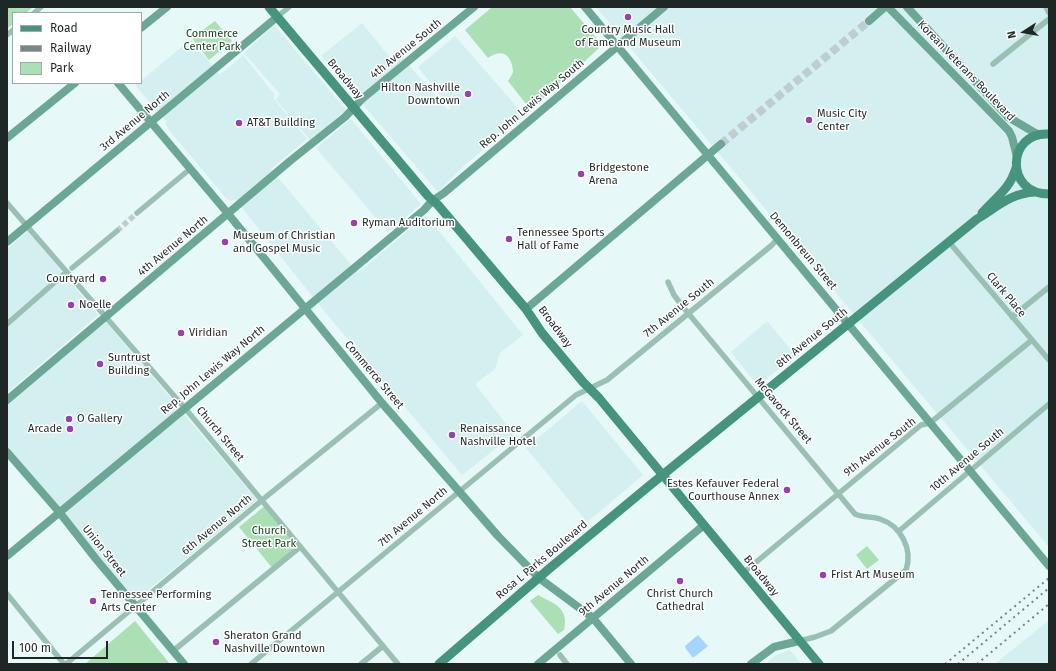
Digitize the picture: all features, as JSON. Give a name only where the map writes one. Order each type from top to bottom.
[{"type":"main road","name":"Broadway","points":[[269,7],[432,201],[438,205],[526,309],[542,333],[599,398],[819,664]]},
{"type":"main road","points":[[1049,124],[1043,134],[1025,142],[1020,148],[1016,168],[1022,183],[1028,188],[1035,192],[1049,194]]},
{"type":"main road","name":"8th Avenue South","points":[[977,219],[993,200],[1008,186],[1016,168]]},
{"type":"main road","name":"8th Avenue South","points":[[662,475],[977,219],[1008,198],[1024,193],[1035,192]]},
{"type":"main road","name":"Rosa L Parks Boulevard","points":[[439,664],[538,578],[662,475]]},
{"type":"street","points":[[142,27],[167,7]]},
{"type":"street","points":[[277,17],[289,7]]},
{"type":"street","name":"4th Avenue South","points":[[354,108],[362,99],[474,7]]},
{"type":"street","name":"Demonbreun Street","points":[[585,7],[849,323],[1049,566]]},
{"type":"street","name":"Rep. John Lewis Way South","points":[[432,201],[444,193],[664,7]]},
{"type":"street","points":[[869,21],[887,7]]},
{"type":"street","name":"Korean Veterans Boulevard","points":[[887,7],[1009,131],[1017,157]]},
{"type":"street","name":"Korean Veterans Boulevard","points":[[907,7],[1008,117],[1043,134]]},
{"type":"street","points":[[1046,7],[1049,13]]},
{"type":"street","name":"3rd Avenue North","points":[[7,242],[277,17]]},
{"type":"street","points":[[993,64],[1049,19]]},
{"type":"street","points":[[7,138],[74,84]]},
{"type":"street","name":"Commerce Street","points":[[119,84],[228,214],[382,403],[498,536],[538,578],[593,618],[631,664]]},
{"type":"street","name":"4th Avenue North","points":[[7,400],[354,108]]},
{"type":"street","points":[[526,309],[721,144]]},
{"type":"street","points":[[137,214],[190,169]]},
{"type":"street","name":"Rep. John Lewis Way North","points":[[7,556],[424,210],[432,201]]},
{"type":"street","name":"Church Street","points":[[7,202],[262,500],[398,664]]},
{"type":"street","points":[[72,268],[116,231]]},
{"type":"street","name":"7th Avenue South","points":[[590,389],[607,380],[772,245],[778,238]]},
{"type":"street","name":"Clark Place","points":[[949,242],[1049,360]]},
{"type":"street","points":[[7,324],[63,276]]},
{"type":"street","name":"McGavock Street","points":[[668,282],[674,295],[688,314],[855,514],[859,516],[881,519],[899,531]]},
{"type":"street","points":[[1012,317],[1049,288]]},
{"type":"street","name":"9th Avenue South","points":[[743,573],[921,425],[930,423],[1032,340]]},
{"type":"street","name":"7th Avenue North","points":[[251,664],[576,395],[590,389]]},
{"type":"street","name":"6th Avenue North","points":[[65,664],[262,500],[382,403]]},
{"type":"street","name":"10th Avenue South","points":[[899,531],[1049,404]]},
{"type":"street","name":"Union Street","points":[[7,452],[60,513],[184,664]]},
{"type":"street","name":"9th Avenue North","points":[[538,664],[704,525]]},
{"type":"street","points":[[751,664],[774,647],[815,637],[831,631],[906,570],[908,563],[908,552],[899,531]]},
{"type":"street","points":[[173,651],[300,547]]},
{"type":"street","points":[[7,594],[65,664]]},
{"type":"street","points":[[360,664],[382,646]]},
{"type":"street","points":[[560,655],[567,664]]},
{"type":"shaded area","points":[[596,7],[1049,7],[1049,547]]},
{"type":"shaded area","points":[[362,23],[393,61],[400,55],[448,110],[451,108],[418,67],[455,36],[524,115],[464,166],[438,192],[321,56]]},
{"type":"shaded area","points":[[274,25],[346,110],[310,140],[276,100],[280,94],[244,53]]},
{"type":"shaded area","points":[[191,39],[220,75],[243,55],[274,94],[274,99],[307,139],[271,169],[358,273],[426,215],[523,335],[500,353],[495,369],[475,384],[514,434],[462,475],[320,306],[235,199],[231,201],[226,198],[169,130],[166,121],[135,85],[142,84],[142,80]]},
{"type":"shaded area","points":[[351,119],[421,204],[388,232],[316,148]]},
{"type":"shaded area","points":[[28,231],[98,315],[7,393],[7,249]]},
{"type":"shaded area","points":[[106,322],[257,500],[136,600],[7,446],[7,404]]},
{"type":"shaded area","points":[[766,322],[768,322],[795,355],[758,386],[731,352]]},
{"type":"shaded area","points":[[582,401],[643,475],[587,522],[526,448]]},
{"type":"shaded area","points":[[1049,620],[1049,664],[995,664]]},
{"type":"shaded area","points":[[790,650],[801,664],[766,664],[776,655]]},
{"type":"green space","points":[[7,7],[33,7],[27,12],[12,12],[12,25],[7,29]]},
{"type":"green space","points":[[492,7],[570,7],[598,40],[600,44],[599,48],[530,109],[508,81],[513,72],[512,64],[509,58],[504,54],[498,53],[488,58],[465,30]]},
{"type":"green space","name":"Commerce Center Park","points":[[215,21],[232,41],[209,60],[192,38]]},
{"type":"green space","name":"Church Street Park","points":[[266,505],[300,547],[273,569],[239,527]]},
{"type":"green space","points":[[867,546],[879,560],[867,569],[856,555]]},
{"type":"green space","points":[[538,595],[555,604],[562,612],[565,623],[564,630],[558,634],[530,601]]},
{"type":"green space","points":[[135,621],[170,664],[85,664]]},
{"type":"water","points":[[698,635],[708,646],[693,658],[685,646]]},
{"type":"tunnel","points":[[721,144],[869,21]]},
{"type":"tunnel","points":[[117,231],[137,213]]},
{"type":"railway","points":[[945,664],[1049,578]]},
{"type":"railway","points":[[958,664],[1049,588]]},
{"type":"railway","points":[[977,664],[1049,604]]},
{"type":"place","name":"Country Music Hall of Fame and Museum","points":[[628,17]]},
{"type":"place","name":"Hilton Nashville Downtown","points":[[468,94]]},
{"type":"place","name":"Music City Center","points":[[809,120]]},
{"type":"place","name":"AT&T Building","points":[[239,123]]},
{"type":"place","name":"Bridgestone Arena","points":[[581,174]]},
{"type":"place","name":"Ryman Auditorium","points":[[354,223]]},
{"type":"place","name":"Tennessee Sports Hall of Fame","points":[[509,239]]},
{"type":"place","name":"Museum of Christian and Gospel Music","points":[[225,242]]},
{"type":"place","name":"Courtyard","points":[[103,279]]},
{"type":"place","name":"Noelle","points":[[71,305]]},
{"type":"place","name":"Viridian","points":[[181,333]]},
{"type":"place","name":"Suntrust Building","points":[[100,364]]},
{"type":"place","name":"O Gallery","points":[[69,419]]},
{"type":"place","name":"Arcade","points":[[70,429]]},
{"type":"place","name":"Renaissance Nashville Hotel","points":[[452,435]]},
{"type":"place","name":"Estes Kefauver Federal Courthouse Annex","points":[[787,490]]},
{"type":"place","name":"Frist Art Museum","points":[[823,575]]},
{"type":"place","name":"Christ Church Cathedral","points":[[680,581]]},
{"type":"place","name":"Tennessee Performing Arts Center","points":[[93,601]]},
{"type":"place","name":"Sheraton Grand Nashville Downtown","points":[[216,642]]}]
